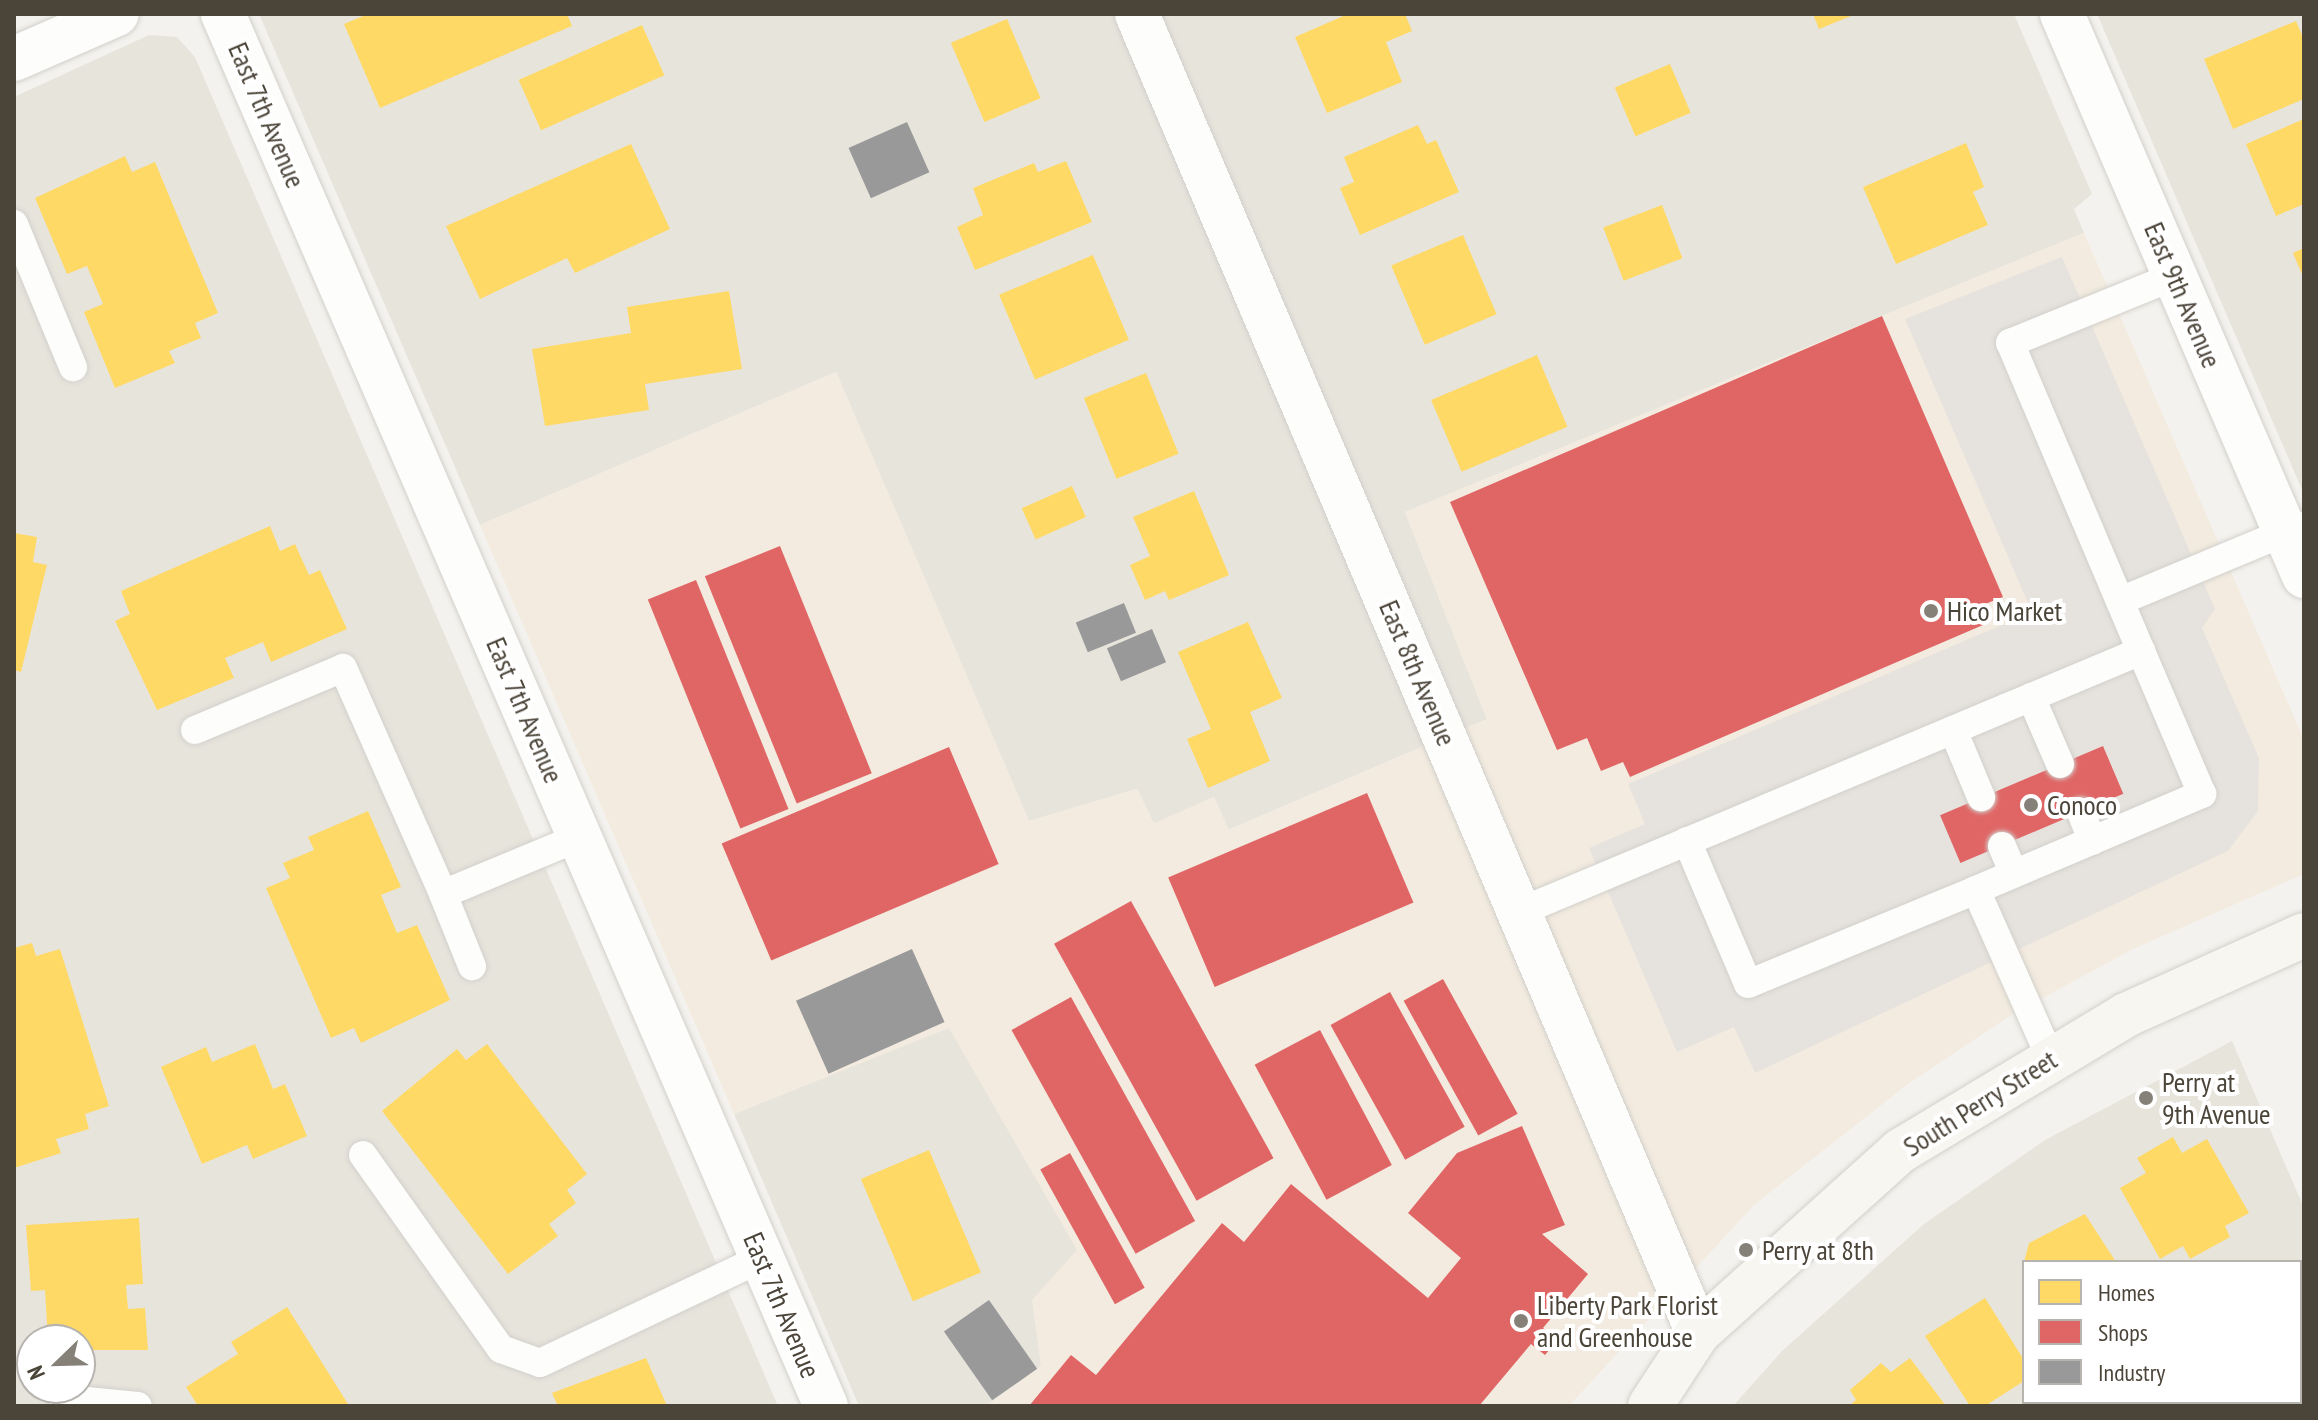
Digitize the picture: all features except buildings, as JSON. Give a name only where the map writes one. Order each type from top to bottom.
[{"type":"main road","name":"South Perry Street","points":[[1650,1406],[1698,1333],[1900,1151],[2126,1015],[2304,935]]},
{"type":"street","points":[[14,59],[117,14]]},
{"type":"street","name":"East 7th Avenue","points":[[223,14],[826,1406]]},
{"type":"street","name":"East 8th Avenue","points":[[1137,14],[1698,1333]]},
{"type":"street","name":"East 9th Avenue","points":[[2062,14],[2175,276],[2295,528],[2304,576]]},
{"type":"lane","points":[[14,224],[73,367]]},
{"type":"lane","points":[[1687,841],[1748,984],[2202,794],[2010,343],[2175,276]]},
{"type":"lane","points":[[2120,601],[2295,528]]},
{"type":"lane","points":[[1519,912],[2141,651]]},
{"type":"lane","points":[[195,730],[343,668],[472,966]]},
{"type":"lane","points":[[2031,697],[2060,764]]},
{"type":"lane","points":[[1953,730],[1981,797]]},
{"type":"lane","points":[[2081,812],[2092,841]]},
{"type":"lane","points":[[443,894],[580,837]]},
{"type":"lane","points":[[2002,846],[2014,874]]},
{"type":"lane","points":[[1976,890],[2051,1059]]},
{"type":"lane","points":[[363,1155],[501,1349],[540,1363],[762,1258]]},
{"type":"lane","points":[[63,1406],[76,1400],[138,1406]]},
{"type":"shaded area","points":[[259,14],[2014,14],[2092,194],[2074,209],[2084,233],[1405,512],[1487,719],[1228,830],[1214,797],[1154,824],[1137,789],[1029,821],[836,372],[480,525]]},
{"type":"shaded area","points":[[2097,14],[2304,14],[2304,492],[2303,492]]},
{"type":"shaded area","points":[[149,35],[177,37],[195,57],[778,1406],[14,1406],[14,97]]},
{"type":"shaded area","points":[[2084,233],[2304,740],[2304,874],[2133,949],[2013,1014],[1908,1084],[1755,1204],[1569,1406],[986,1406],[1041,1366],[1032,1300],[1077,1250],[949,1028],[734,1114],[480,525],[836,372],[1029,821],[1137,789],[1154,823],[1214,797],[1229,830],[1487,719],[1405,512]]},
{"type":"shaded area","points":[[2062,257],[2215,609],[2202,628],[2259,758],[2258,811],[2228,851],[1755,1073],[1734,1027],[1677,1052],[1589,848],[1645,824],[1628,784],[2032,612],[1905,319]]},
{"type":"shaded area","points":[[949,1027],[1078,1250],[1033,1300],[1041,1366],[986,1406],[859,1406],[734,1114]]},
{"type":"shaded area","points":[[2232,1041],[2304,1208],[2304,1284],[2302,1260],[2022,1260],[2022,1404],[2208,1406],[1733,1406],[1782,1351],[1924,1224],[2045,1140]]},
{"type":"place","name":"Hico Market","points":[[1931,611]]},
{"type":"place","name":"Conoco","points":[[2031,805]]},
{"type":"place","name":"Perry at 9th Avenue","points":[[2146,1098]]},
{"type":"place","name":"Perry at 8th","points":[[1746,1250]]},
{"type":"place","name":"Liberty Park Florist and Greenhouse","points":[[1521,1321]]}]
